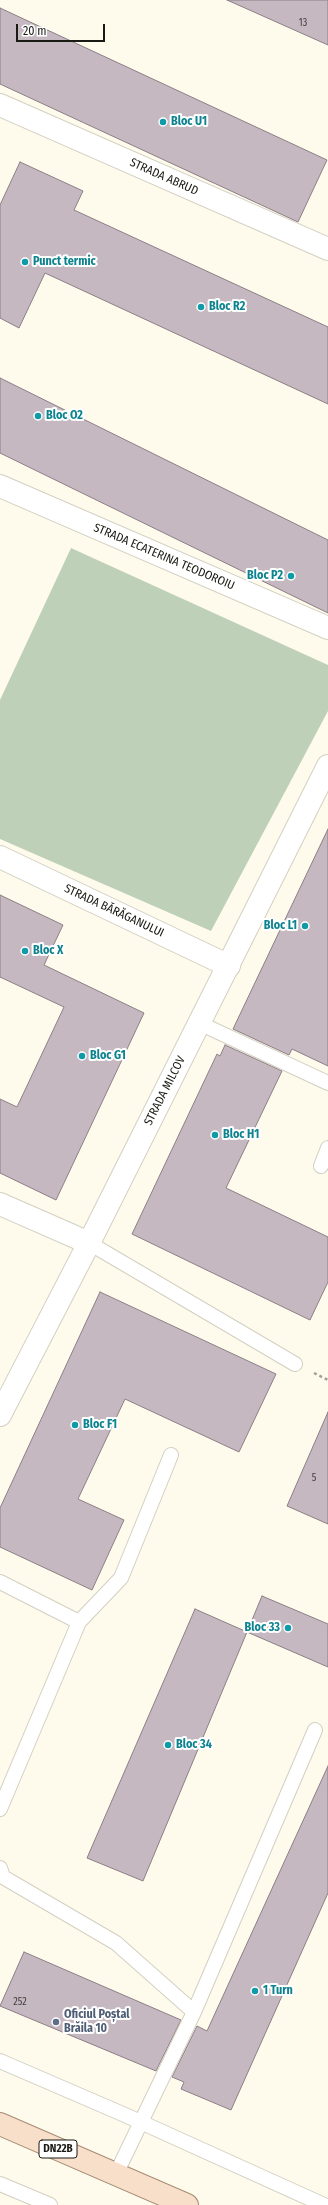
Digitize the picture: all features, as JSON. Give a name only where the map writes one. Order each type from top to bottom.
[{"type":"main road","name":"DN22B","points":[[0,2124],[187,2205]]},
{"type":"street","name":"STRADA ABRUD","points":[[0,105],[328,249]]},
{"type":"street","name":"STRADA ECATERINA TEODOROIU","points":[[0,486],[328,628]]},
{"type":"street","name":"STRADA MILCOV","points":[[0,1415],[229,966],[328,766]]},
{"type":"street","name":"STRADA BĂRĂGANULUI","points":[[0,857],[229,966]]},
{"type":"street","points":[[0,1204],[89,1243]]},
{"type":"lane","points":[[200,1023],[328,1083]]},
{"type":"lane","points":[[321,1166],[328,1148]]},
{"type":"lane","points":[[89,1243],[295,1364]]},
{"type":"lane","points":[[0,1809],[79,1622],[121,1578],[171,1455]]},
{"type":"lane","points":[[0,1582],[79,1622]]},
{"type":"lane","points":[[116,2174],[194,2012],[315,1730]]},
{"type":"lane","points":[[0,1868],[3,1877],[116,1942],[194,2012]]},
{"type":"lane","points":[[0,2061],[142,2122],[324,2205]]},
{"type":"lane","points":[[0,2184],[50,2205]]},
{"type":"green space","points":[[71,548],[328,665],[328,711],[211,931],[0,839],[0,700]]},
{"type":"building","points":[[227,0],[328,0],[328,45]]},
{"type":"building","name":"Bloc U1","points":[[0,8],[327,160],[298,222],[0,84]]},
{"type":"building","name":"Bloc R2","points":[[20,162],[83,191],[74,210],[328,327],[328,404],[45,273],[19,328],[0,318],[0,205]]},
{"type":"building","points":[[0,378],[328,540],[328,613],[0,453]]},
{"type":"building","name":"Bloc L1","points":[[328,829],[328,1066],[292,1049],[289,1055],[233,1029]]},
{"type":"building","name":"Bloc G1","points":[[0,895],[63,925],[44,965],[144,1013],[56,1200],[0,1173],[0,1099],[17,1107],[64,1007],[0,977]]},
{"type":"building","name":"Bloc H1","points":[[225,1045],[282,1071],[226,1188],[328,1237],[328,1282],[310,1320],[132,1234],[217,1054],[220,1056]]},
{"type":"building","name":"Bloc F1","points":[[100,1292],[276,1374],[239,1452],[125,1399],[78,1499],[124,1520],[92,1590],[0,1547],[0,1508]]},
{"type":"building","points":[[328,1412],[328,1524],[287,1506]]},
{"type":"building","name":"Bloc 33","points":[[262,1596],[328,1624],[328,1667],[247,1632]]},
{"type":"building","name":"Bloc 34","points":[[195,1609],[247,1632],[143,1881],[87,1858]]},
{"type":"building","name":"1 Turn","points":[[328,1766],[328,1893],[231,2110],[181,2089],[184,2082],[172,2077],[197,2026],[207,2031]]},
{"type":"building","points":[[24,1952],[181,2020],[156,2071],[0,2006]]},
{"type":"place","name":"Bloc U1","points":[[163,122]]},
{"type":"place","name":"Punct termic","points":[[25,262]]},
{"type":"place","name":"Bloc R2","points":[[201,307]]},
{"type":"place","name":"Bloc O2","points":[[38,416]]},
{"type":"place","name":"Bloc P2","points":[[291,576]]},
{"type":"place","name":"Bloc L1","points":[[305,926]]},
{"type":"place","name":"Bloc X","points":[[25,951]]},
{"type":"place","name":"Bloc G1","points":[[82,1056]]},
{"type":"place","name":"Bloc H1","points":[[215,1135]]},
{"type":"place","name":"Bloc F1","points":[[75,1425]]},
{"type":"place","name":"Bloc 33","points":[[288,1628]]},
{"type":"place","name":"Bloc 34","points":[[168,1745]]},
{"type":"place","name":"1 Turn","points":[[255,1991]]},
{"type":"place","name":"Oficiul Poștal Brăila 10","points":[[56,2022]]}]
